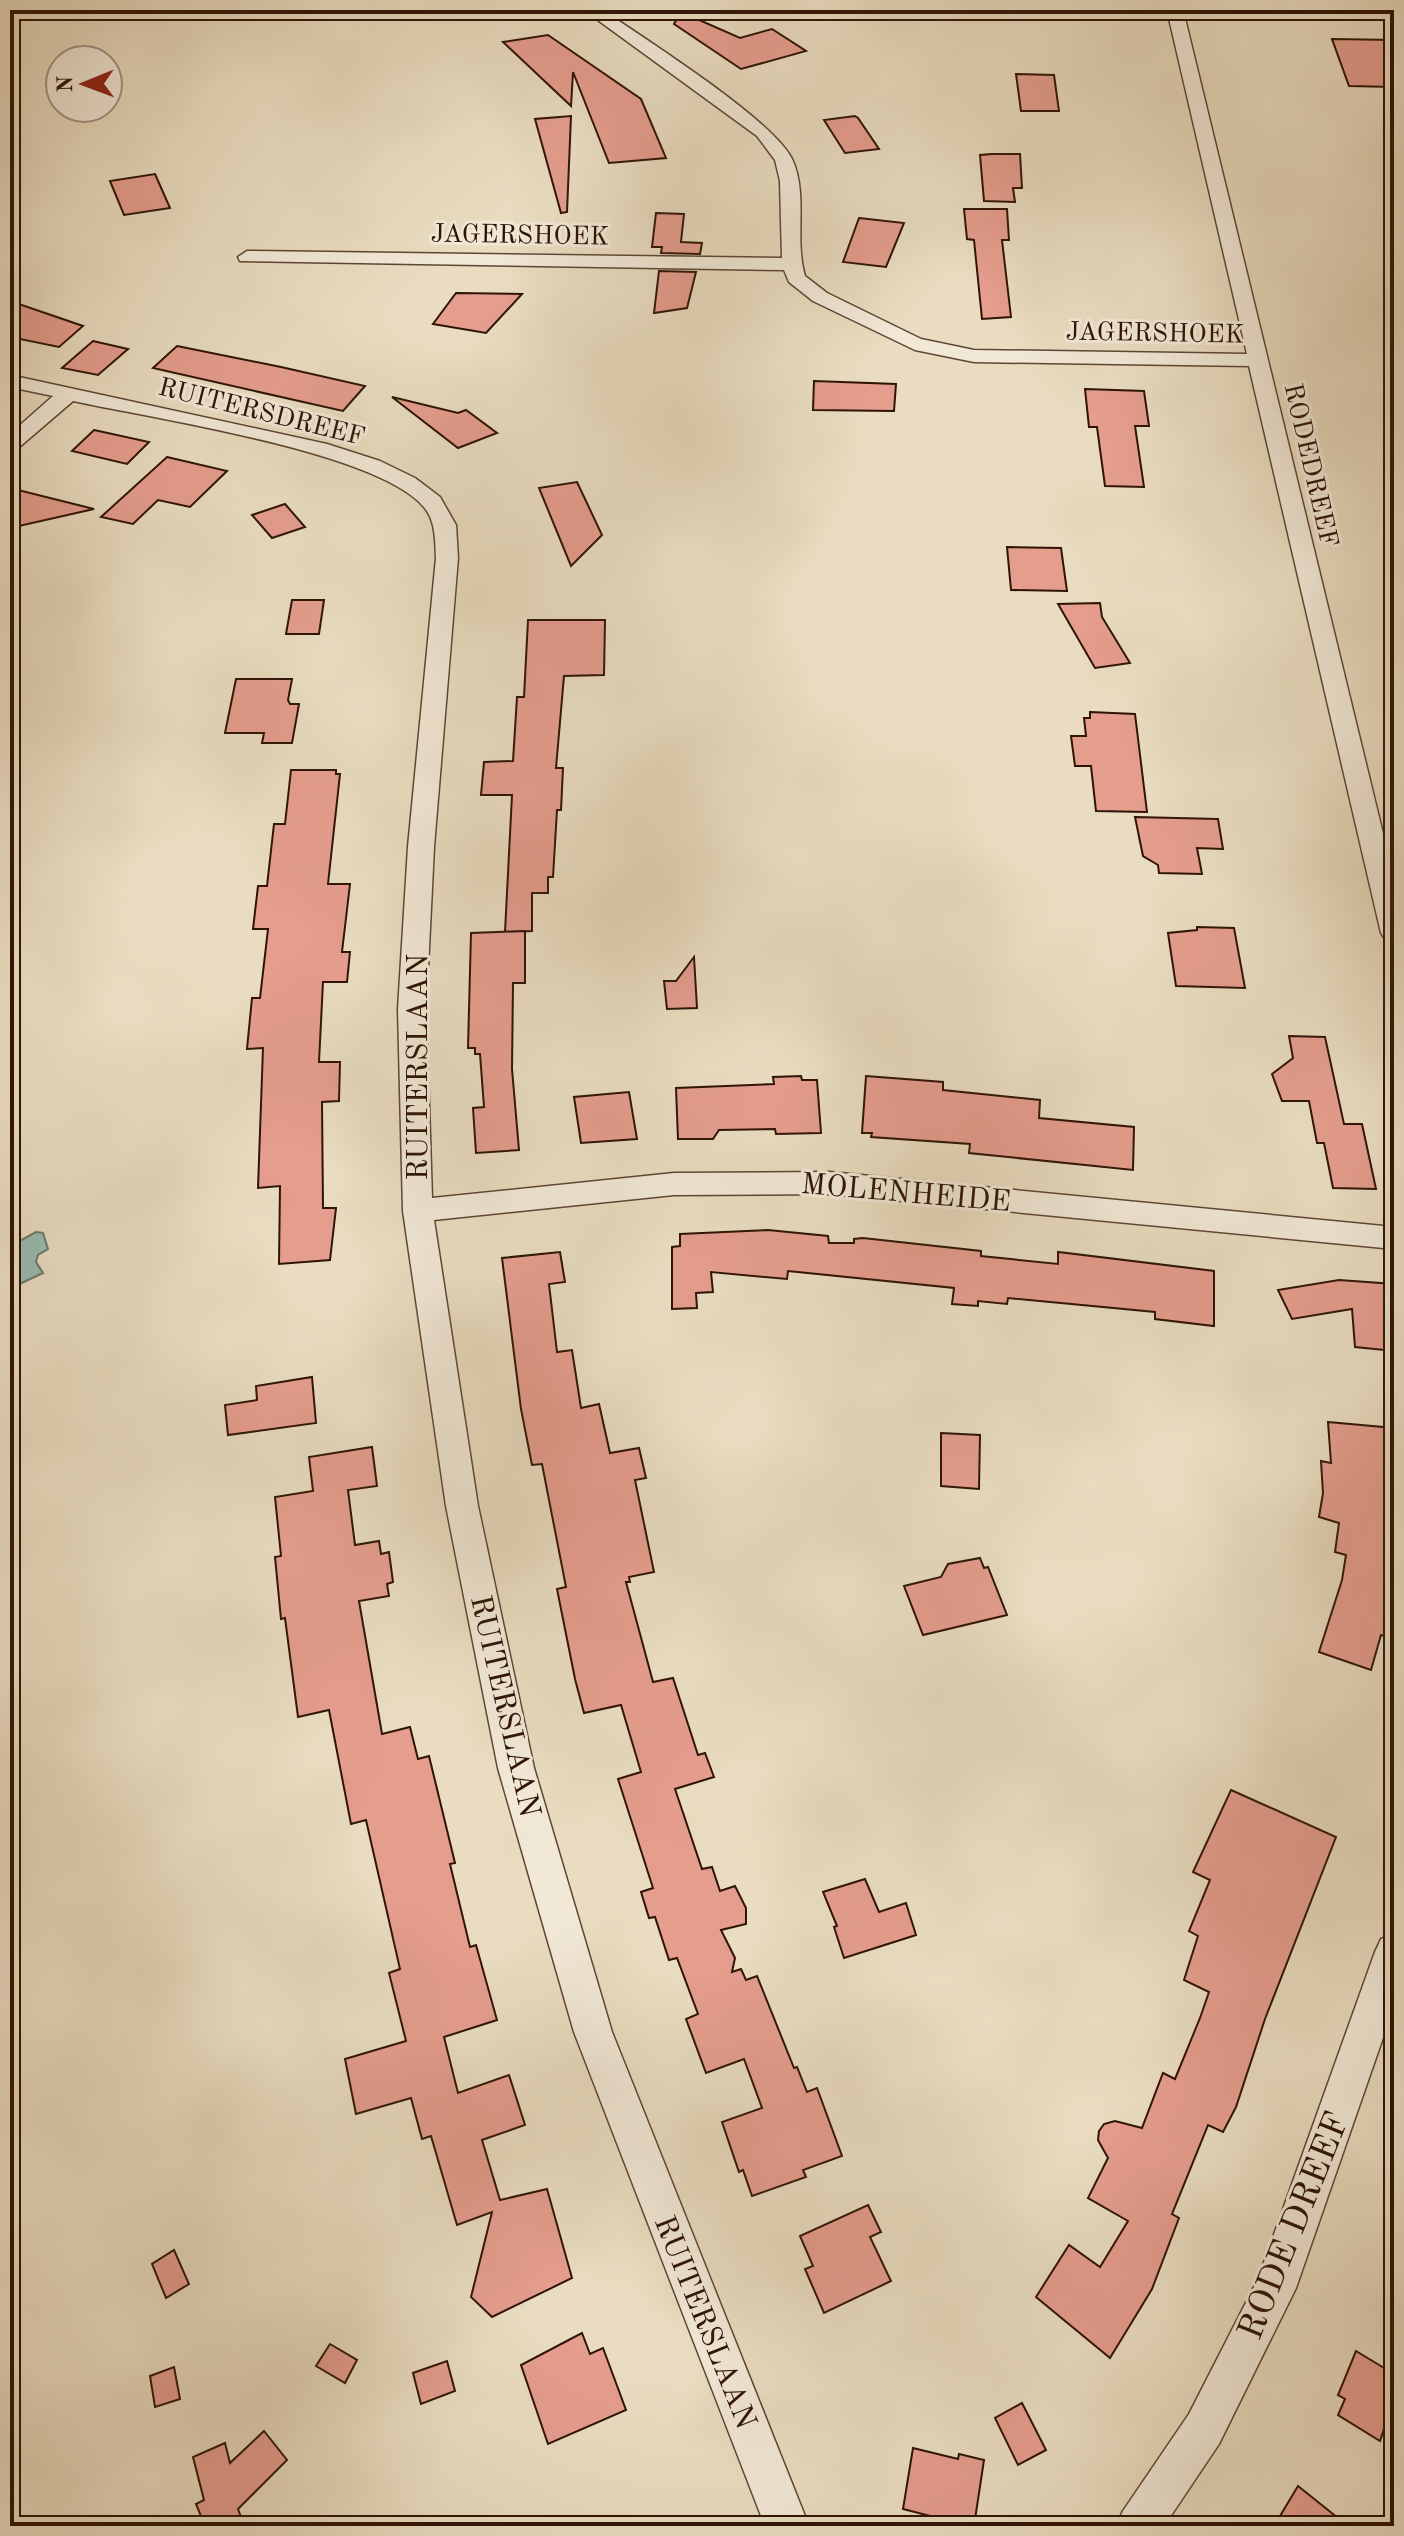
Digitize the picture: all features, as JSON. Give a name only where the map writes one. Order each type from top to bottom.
[{"type":"street","points":[[10,20],[24,10]]},
{"type":"street","points":[[592,10],[763,132],[784,160],[789,181],[792,264]]},
{"type":"street","name":"RODEDREEF","points":[[1175,10],[1394,933]]},
{"type":"street","name":"JAGERSHOEK","points":[[247,257],[792,264],[796,278],[820,297],[915,344],[948,352],[974,356],[1258,360]]},
{"type":"street","name":"RUITERSDREEF","points":[[10,381],[327,450],[407,483],[432,502],[445,525],[447,558],[421,847]]},
{"type":"street","points":[[10,445],[67,395]]},
{"type":"street","name":"RUITERSLAAN","points":[[421,847],[412,1009],[418,1211],[462,1506],[516,1768],[593,2032],[787,2526]]},
{"type":"street","name":"MOLENHEIDE","points":[[418,1211],[674,1184],[830,1183],[1394,1238]]},
{"type":"street","name":"RODE DREEF","points":[[1138,2526],[1204,2429],[1275,2288],[1394,1952]]},
{"type":"water","points":[[36,1232],[43,1233],[48,1249],[38,1255],[36,1262],[43,1273],[11,1288],[14,1267],[10,1246]]},
{"type":"building","points":[[681,12],[740,38],[772,29],[806,51],[741,69],[674,24]]},
{"type":"building","points":[[548,35],[641,99],[666,158],[609,163],[573,72],[571,106],[503,42]]},
{"type":"building","points":[[1332,39],[1394,40],[1394,87],[1349,86]]},
{"type":"building","points":[[1016,74],[1054,75],[1059,111],[1021,111]]},
{"type":"building","points":[[571,116],[567,212],[561,213],[535,119]]},
{"type":"building","points":[[855,116],[879,149],[845,153],[824,120]]},
{"type":"building","points":[[1020,154],[1022,188],[1013,188],[1015,202],[984,201],[980,155]]},
{"type":"building","points":[[155,174],[170,208],[124,215],[110,181]]},
{"type":"building","points":[[964,209],[1007,209],[1009,240],[1002,240],[1011,317],[982,319],[974,240],[967,239]]},
{"type":"building","points":[[656,213],[684,214],[681,242],[702,243],[700,254],[661,253],[662,247],[652,247]]},
{"type":"building","points":[[859,218],[904,223],[886,267],[843,262]]},
{"type":"building","points":[[659,271],[696,272],[687,308],[654,313]]},
{"type":"building","points":[[456,293],[522,294],[486,333],[433,324]]},
{"type":"building","points":[[10,301],[83,326],[59,347],[10,337]]},
{"type":"building","points":[[93,341],[128,349],[98,375],[62,368]]},
{"type":"building","points":[[177,346],[365,386],[343,411],[153,368]]},
{"type":"building","points":[[814,381],[896,384],[894,411],[813,410]]},
{"type":"building","points":[[1085,389],[1144,391],[1149,426],[1135,426],[1144,487],[1105,486],[1097,427],[1089,427]]},
{"type":"building","points":[[392,397],[458,413],[466,410],[497,433],[458,448]]},
{"type":"building","points":[[94,430],[149,442],[127,464],[72,451]]},
{"type":"building","points":[[167,457],[227,471],[190,507],[158,500],[133,524],[101,517]]},
{"type":"building","points":[[577,482],[602,535],[571,566],[539,488]]},
{"type":"building","points":[[10,488],[94,509],[10,528]]},
{"type":"building","points":[[285,504],[305,527],[272,538],[252,515]]},
{"type":"building","points":[[1007,547],[1061,548],[1067,591],[1011,590]]},
{"type":"building","points":[[292,600],[324,600],[319,634],[286,634]]},
{"type":"building","points":[[1100,603],[1102,617],[1130,663],[1095,668],[1058,604]]},
{"type":"building","points":[[528,620],[605,620],[604,675],[564,676],[556,768],[563,768],[561,810],[557,810],[553,877],[548,877],[548,893],[532,893],[532,931],[505,932],[512,795],[481,795],[484,762],[513,761],[517,697],[524,697]]},
{"type":"building","points":[[236,679],[292,679],[288,700],[290,704],[299,704],[292,743],[262,743],[264,733],[225,733]]},
{"type":"building","points":[[1090,712],[1135,714],[1147,812],[1096,811],[1091,766],[1075,766],[1071,736],[1086,736],[1084,718],[1090,718]]},
{"type":"building","points":[[291,770],[336,770],[336,774],[340,774],[328,884],[350,884],[342,952],[350,952],[347,982],[323,982],[319,1062],[340,1062],[339,1101],[322,1102],[323,1208],[336,1208],[330,1260],[279,1264],[280,1186],[258,1188],[263,1048],[247,1049],[252,998],[260,998],[268,929],[253,929],[258,886],[267,886],[274,824],[285,824]]},
{"type":"building","points":[[1135,817],[1218,819],[1223,849],[1197,848],[1202,874],[1159,873],[1158,865],[1143,856]]},
{"type":"building","points":[[1197,927],[1234,928],[1245,988],[1176,986],[1168,933],[1197,930]]},
{"type":"building","points":[[525,931],[525,983],[513,983],[512,1069],[519,1150],[476,1153],[473,1108],[484,1107],[480,1054],[475,1054],[475,1048],[468,1048],[471,933]]},
{"type":"building","points":[[694,957],[697,1008],[667,1009],[664,981],[676,981]]},
{"type":"building","points":[[1289,1036],[1325,1037],[1344,1124],[1362,1124],[1376,1189],[1333,1188],[1324,1143],[1317,1143],[1309,1101],[1282,1101],[1272,1074],[1293,1058]]},
{"type":"building","points":[[801,1076],[802,1080],[817,1080],[821,1133],[776,1134],[775,1129],[719,1130],[713,1139],[678,1139],[676,1088],[774,1084],[773,1077]]},
{"type":"building","points":[[866,1076],[943,1082],[943,1090],[1040,1100],[1039,1118],[1134,1127],[1133,1170],[969,1153],[970,1144],[871,1137],[872,1133],[862,1133]]},
{"type":"building","points":[[629,1092],[637,1139],[581,1143],[574,1097]]},
{"type":"building","points":[[768,1230],[828,1236],[829,1243],[854,1243],[854,1239],[863,1238],[981,1251],[981,1256],[1058,1264],[1058,1252],[1214,1271],[1214,1326],[1155,1319],[1155,1312],[1008,1298],[1007,1304],[978,1301],[978,1306],[952,1304],[954,1288],[788,1271],[787,1279],[711,1272],[713,1292],[696,1293],[697,1308],[672,1309],[672,1247],[680,1246],[680,1234]]},
{"type":"building","points":[[560,1252],[565,1282],[549,1284],[557,1352],[572,1350],[581,1408],[599,1404],[610,1453],[639,1448],[646,1478],[635,1480],[654,1572],[629,1577],[630,1582],[626,1582],[653,1682],[673,1678],[698,1755],[705,1753],[714,1777],[675,1789],[702,1869],[712,1867],[720,1891],[735,1886],[746,1908],[746,1924],[721,1930],[735,1958],[732,1972],[741,1969],[746,1980],[757,1976],[794,2068],[797,2067],[807,2092],[817,2088],[842,2156],[803,2170],[806,2177],[752,2196],[743,2170],[739,2172],[722,2122],[762,2108],[744,2059],[706,2073],[686,2019],[698,2014],[677,1958],[669,1960],[655,1917],[649,1918],[641,1892],[653,1888],[618,1779],[641,1772],[621,1705],[584,1713],[575,1679],[557,1589],[566,1587],[542,1464],[532,1465],[521,1409],[502,1258]]},
{"type":"building","points":[[1339,1280],[1394,1284],[1391,1314],[1394,1351],[1355,1347],[1352,1309],[1292,1319],[1278,1290]]},
{"type":"building","points":[[312,1377],[316,1423],[228,1435],[225,1405],[257,1400],[256,1386]]},
{"type":"building","points":[[1328,1422],[1394,1428],[1394,1623],[1390,1638],[1381,1635],[1371,1670],[1319,1652],[1342,1580],[1346,1555],[1335,1552],[1339,1523],[1319,1517],[1323,1493],[1321,1461],[1331,1463]]},
{"type":"building","points":[[941,1433],[980,1435],[979,1489],[941,1486]]},
{"type":"building","points":[[372,1447],[377,1486],[348,1490],[355,1545],[379,1541],[381,1554],[389,1552],[393,1582],[387,1584],[389,1596],[359,1601],[382,1734],[410,1727],[418,1759],[429,1756],[455,1863],[450,1864],[470,1947],[476,1945],[497,2020],[444,2037],[458,2093],[509,2075],[525,2125],[482,2140],[500,2200],[547,2189],[572,2278],[492,2317],[471,2297],[492,2212],[457,2225],[431,2136],[422,2139],[411,2098],[356,2114],[345,2059],[406,2041],[389,1973],[400,1969],[366,1820],[351,1824],[329,1710],[298,1717],[285,1618],[281,1619],[275,1557],[281,1556],[275,1497],[313,1491],[309,1457]]},
{"type":"building","points":[[980,1558],[984,1568],[988,1567],[1007,1615],[923,1635],[904,1586],[941,1577],[948,1564]]},
{"type":"building","points":[[1231,1790],[1336,1837],[1265,2019],[1236,2107],[1223,2132],[1208,2125],[1172,2214],[1179,2218],[1152,2289],[1110,2358],[1036,2297],[1069,2245],[1100,2267],[1128,2221],[1088,2198],[1108,2158],[1098,2140],[1099,2131],[1104,2124],[1115,2121],[1142,2128],[1163,2073],[1175,2079],[1200,2018],[1209,1992],[1184,1980],[1198,1936],[1189,1931],[1210,1880],[1193,1872]]},
{"type":"building","points":[[865,1879],[879,1912],[906,1903],[916,1935],[844,1958],[834,1927],[837,1926],[823,1892]]},
{"type":"building","points":[[868,2205],[881,2232],[870,2237],[891,2281],[824,2313],[805,2269],[813,2266],[800,2236]]},
{"type":"building","points":[[174,2250],[189,2284],[166,2298],[152,2264]]},
{"type":"building","points":[[582,2333],[590,2354],[603,2348],[626,2410],[548,2444],[521,2365]]},
{"type":"building","points":[[330,2344],[357,2360],[345,2383],[316,2366]]},
{"type":"building","points":[[1356,2351],[1394,2374],[1394,2434],[1384,2429],[1380,2441],[1338,2415],[1345,2399],[1338,2395]]},
{"type":"building","points":[[447,2361],[455,2391],[421,2404],[413,2373]]},
{"type":"building","points":[[174,2367],[180,2399],[155,2407],[150,2376]]},
{"type":"building","points":[[1022,2403],[1046,2450],[1018,2465],[995,2418]]},
{"type":"building","points":[[264,2431],[287,2460],[238,2509],[241,2517],[225,2526],[205,2526],[196,2504],[204,2500],[193,2457],[225,2443],[230,2463]]},
{"type":"building","points":[[913,2448],[958,2459],[959,2454],[984,2460],[974,2526],[941,2526],[942,2519],[903,2509]]},
{"type":"building","points":[[1298,2486],[1348,2526],[1274,2526]]}]
